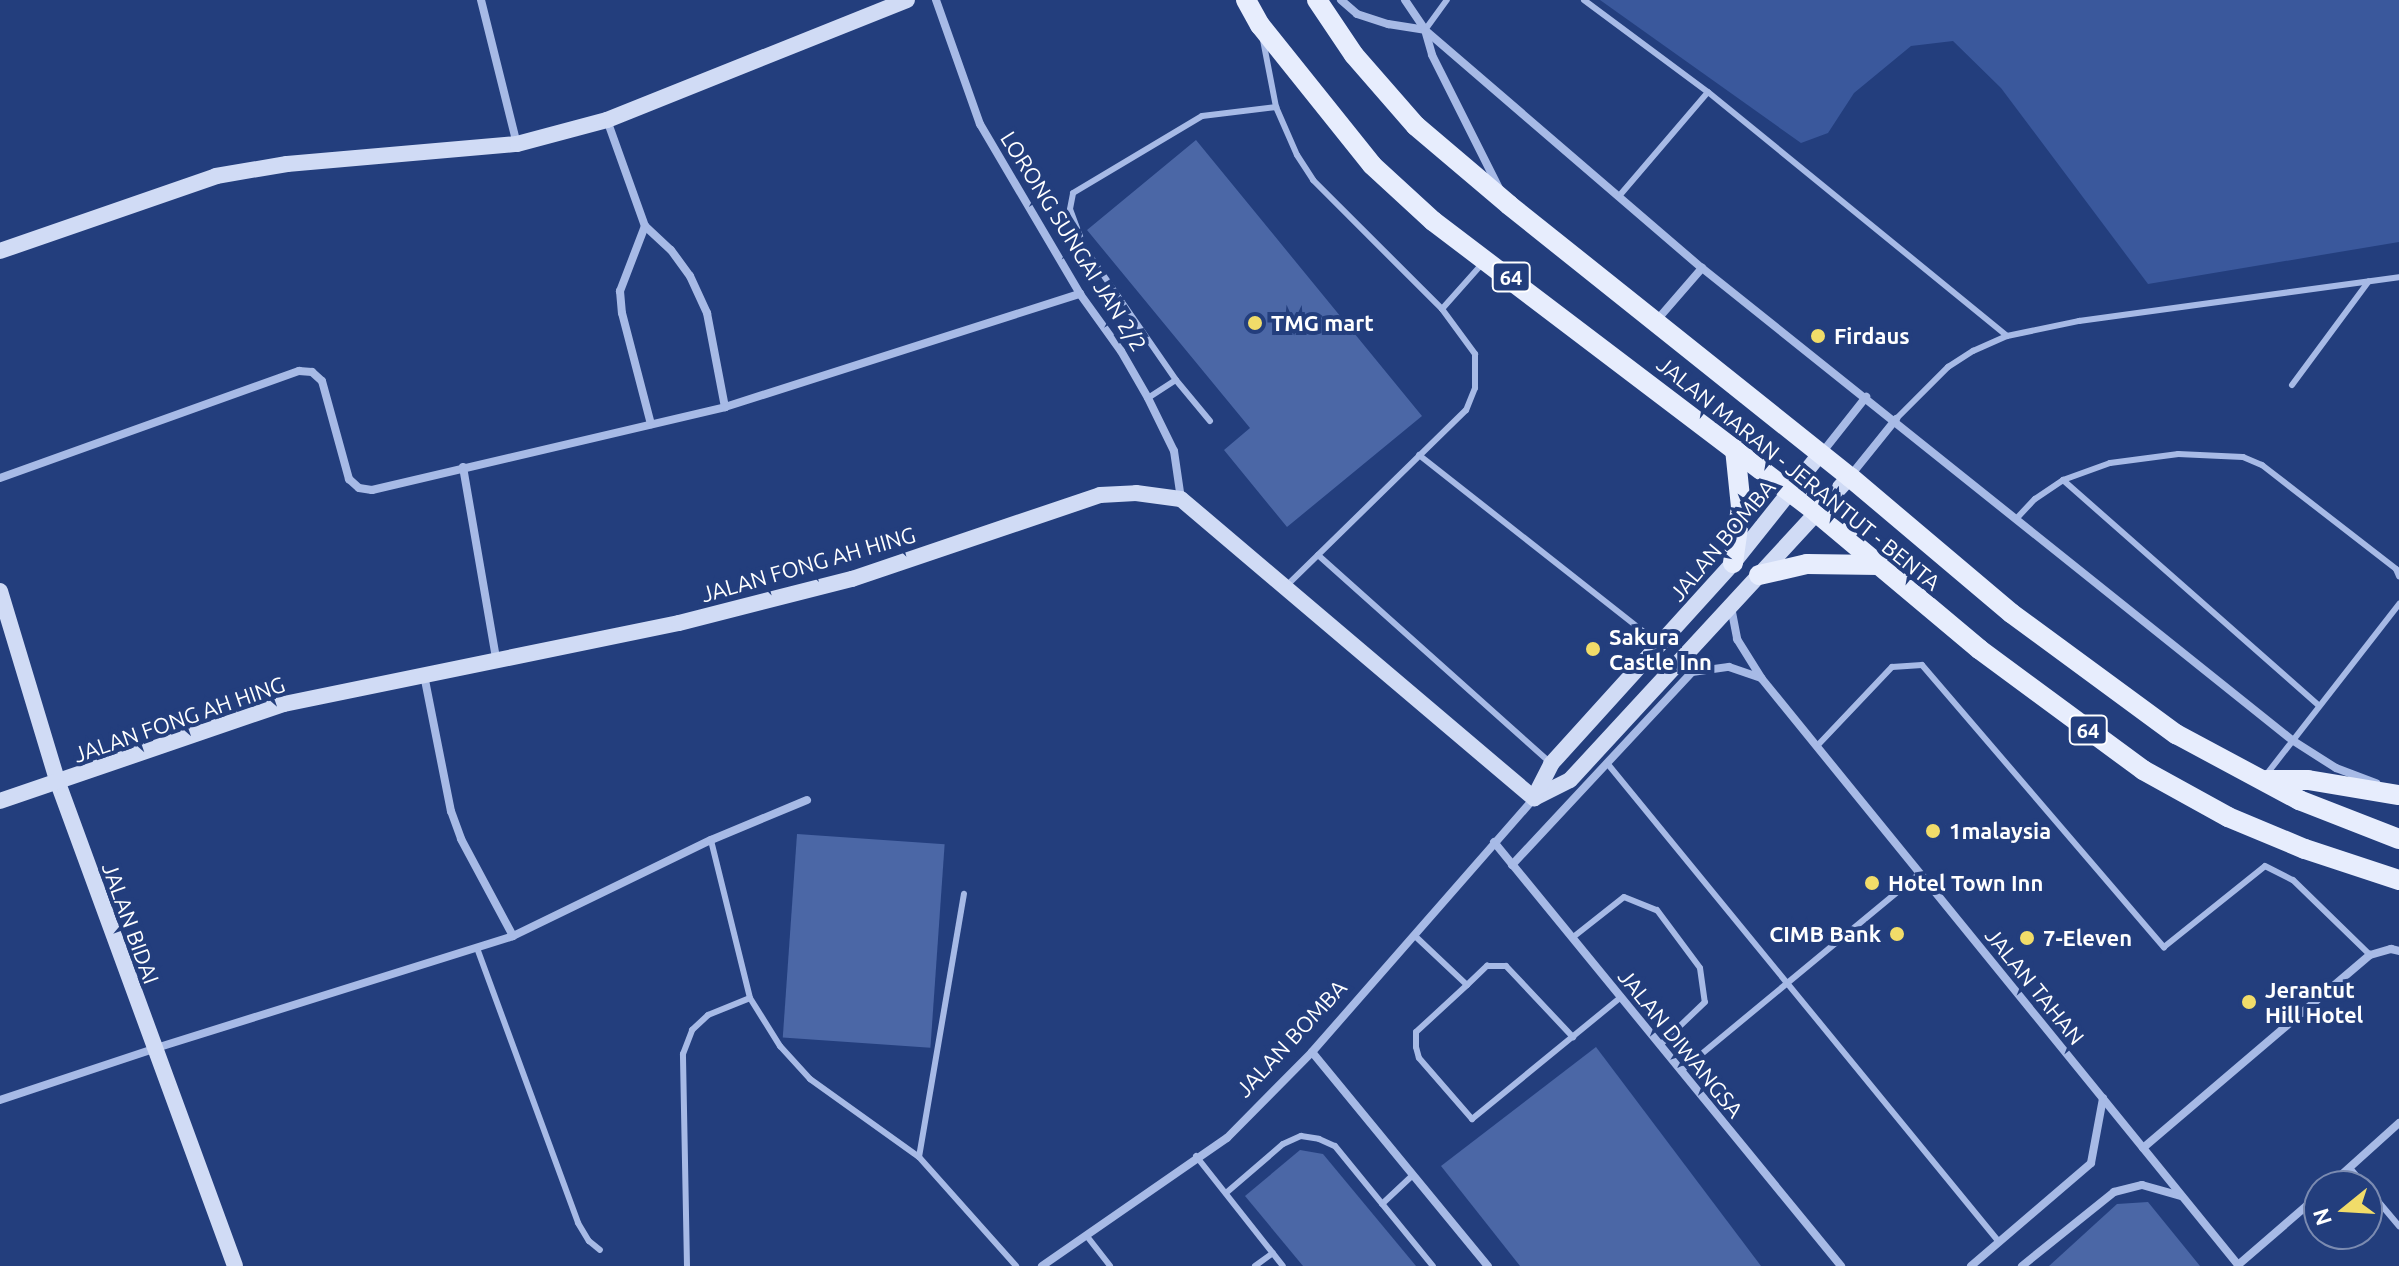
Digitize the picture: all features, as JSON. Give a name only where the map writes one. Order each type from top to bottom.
[{"type":"main road","points":[[0,251],[216,176],[287,164],[517,144],[607,120],[907,0]]},
{"type":"main road","name":"JALAN MARAN - JERANTUT - BENTA","points":[[1246,0],[1260,25],[1372,165],[1433,221],[1487,259],[1817,513],[1979,649],[2143,770],[2228,817],[2305,849],[2399,880]]},
{"type":"main road","name":"JALAN MARAN - JERANTUT - BENTA","points":[[1317,0],[1354,55],[1416,126],[1509,205],[1657,320],[2024,622],[2176,734],[2299,800],[2399,839]]},
{"type":"main road","points":[[1733,563],[1741,507],[1735,449]]},
{"type":"main road","name":"JALAN BOMBA","points":[[1534,798],[1551,764],[1733,563],[1820,454]]},
{"type":"main road","name":"JALAN BOMBA","points":[[1534,798],[1570,780],[1850,477]]},
{"type":"main road","name":"JALAN FONG AH HING","points":[[0,801],[284,704],[496,658],[679,623],[852,579],[1100,495],[1136,493],[1181,499]]},
{"type":"main road","points":[[1181,499],[1534,798]]},
{"type":"main road","points":[[1759,575],[1807,564],[1879,565]]},
{"type":"main road","name":"JALAN BIDAI","points":[[0,591],[58,783],[235,1266]]},
{"type":"main road","points":[[2262,780],[2308,780],[2399,793]]},
{"type":"street","points":[[481,0],[517,144]]},
{"type":"street","name":"LORONG SUNGAI JAN 2/2","points":[[936,0],[980,124],[1080,294],[1121,351],[1148,398],[1174,451],[1181,499]]},
{"type":"street","points":[[1341,0],[1357,14],[1388,24],[1425,30]]},
{"type":"street","points":[[1405,0],[1425,30],[1702,268],[1896,419],[2292,740],[2336,768],[2399,793]]},
{"type":"street","points":[[1425,30],[1432,55],[1509,205]]},
{"type":"street","points":[[607,120],[645,226],[671,250],[690,276],[707,313],[725,407]]},
{"type":"street","points":[[645,226],[620,291],[622,313],[651,424]]},
{"type":"street","points":[[1657,320],[1702,268]]},
{"type":"street","points":[[0,478],[299,371],[312,372],[322,381],[343,466],[349,479],[359,488],[372,490],[725,407],[1080,294]]},
{"type":"street","points":[[1820,454],[1866,397]]},
{"type":"street","points":[[1850,477],[1896,419]]},
{"type":"street","points":[[463,467],[496,658]]},
{"type":"street","name":"JALAN TAHAN","points":[[1731,606],[1737,639],[1762,679],[2238,1266]]},
{"type":"street","points":[[1512,865],[1692,672],[1729,667],[1762,679]]},
{"type":"street","points":[[424,674],[451,811],[461,839],[513,936]]},
{"type":"street","name":"JALAN BOMBA","points":[[1042,1266],[1196,1156],[1227,1138],[1312,1052],[1534,798]]},
{"type":"street","points":[[0,1100],[513,936],[711,840],[807,800]]},
{"type":"street","name":"JALAN DIWANGSA","points":[[1494,842],[1841,1266]]},
{"type":"street","points":[[2143,1148],[2370,955],[2391,949],[2399,951]]},
{"type":"street","points":[[1312,1052],[1488,1266]]},
{"type":"street","points":[[1971,1266],[2091,1163],[2103,1098]]},
{"type":"street","points":[[2348,1170],[2399,1123]]},
{"type":"street","points":[[2022,1266],[2114,1192],[2142,1185],[2183,1196]]},
{"type":"street","points":[[2238,1266],[2303,1209]]},
{"type":"lane","points":[[1425,30],[1447,0]]},
{"type":"lane","points":[[1584,0],[1708,92],[2007,336]]},
{"type":"lane","points":[[1260,25],[1276,107],[1297,155],[1313,180],[1442,309],[1475,354],[1475,388],[1466,410],[1285,587]]},
{"type":"lane","points":[[1620,195],[1708,92]]},
{"type":"lane","points":[[1210,421],[1176,380],[1084,247],[1070,209],[1073,193],[1202,116],[1276,107]]},
{"type":"lane","points":[[1442,309],[1487,259]]},
{"type":"lane","points":[[1896,419],[1948,367],[2007,336],[2079,321],[2399,277]]},
{"type":"lane","points":[[2292,385],[2369,281]]},
{"type":"lane","points":[[1148,398],[1176,380]]},
{"type":"lane","points":[[2017,518],[2035,499],[2063,480],[2110,463],[2178,454],[2243,457],[2262,465],[2396,569],[2399,576]]},
{"type":"lane","points":[[1419,455],[1661,645]]},
{"type":"lane","points":[[2063,480],[2319,706]]},
{"type":"lane","points":[[1318,555],[1551,764]]},
{"type":"lane","points":[[2262,780],[2399,604]]},
{"type":"lane","points":[[1817,746],[1892,667],[1922,665],[2164,947],[2265,866],[2293,880],[2370,955]]},
{"type":"lane","points":[[1607,763],[1999,1242]]},
{"type":"lane","points":[[711,840],[750,998],[780,1046],[810,1079],[919,1157],[1016,1266]]},
{"type":"lane","points":[[1681,1071],[1920,873]]},
{"type":"lane","points":[[919,1157],[964,894]]},
{"type":"lane","points":[[1572,938],[1624,897],[1657,910],[1700,968],[1705,1002],[1660,1045]]},
{"type":"lane","points":[[1414,935],[1467,985]]},
{"type":"lane","points":[[477,948],[578,1223],[589,1241],[600,1250]]},
{"type":"lane","points":[[1573,1037],[1506,966],[1487,966],[1416,1032],[1416,1047],[1419,1058],[1472,1119],[1573,1037],[1621,997]]},
{"type":"lane","points":[[687,1266],[683,1054],[692,1030],[708,1015],[750,998]]},
{"type":"lane","points":[[1226,1193],[1283,1144],[1301,1136],[1335,1146],[1433,1266]]},
{"type":"lane","points":[[1196,1156],[1283,1266]]},
{"type":"lane","points":[[1382,1204],[1413,1175]]},
{"type":"lane","points":[[2383,1207],[2399,1226]]},
{"type":"lane","points":[[1086,1235],[1110,1266]]},
{"type":"lane","points":[[1255,1266],[1273,1253]]},
{"type":"shaded area","points":[[1600,0],[2399,0],[2399,242],[2148,284],[2001,88],[1953,41],[1911,46],[1854,93],[1828,133],[1801,143]]},
{"type":"building","name":"TMG mart","points":[[1196,140],[1422,416],[1287,527],[1224,450],[1250,428],[1087,230]]},
{"type":"building","points":[[797,834],[945,844],[930,1048],[783,1038]]},
{"type":"building","points":[[1596,1047],[1761,1266],[1520,1266],[1441,1166]]},
{"type":"building","points":[[1300,1150],[1323,1154],[1416,1266],[1303,1266],[1245,1196]]},
{"type":"building","points":[[2148,1202],[2200,1266],[2049,1266],[2117,1204]]},
{"type":"place","name":"TMG mart","points":[[1255,323]]},
{"type":"place","name":"Firdaus","points":[[1818,336]]},
{"type":"place","name":"Sakura Castle Inn","points":[[1593,649]]},
{"type":"place","name":"1malaysia","points":[[1933,831]]},
{"type":"place","name":"Hotel Town Inn","points":[[1872,883]]},
{"type":"place","name":"CIMB Bank","points":[[1897,934]]},
{"type":"place","name":"7-Eleven","points":[[2027,938]]},
{"type":"place","name":"Jerantut Hill Hotel","points":[[2249,1002]]}]
